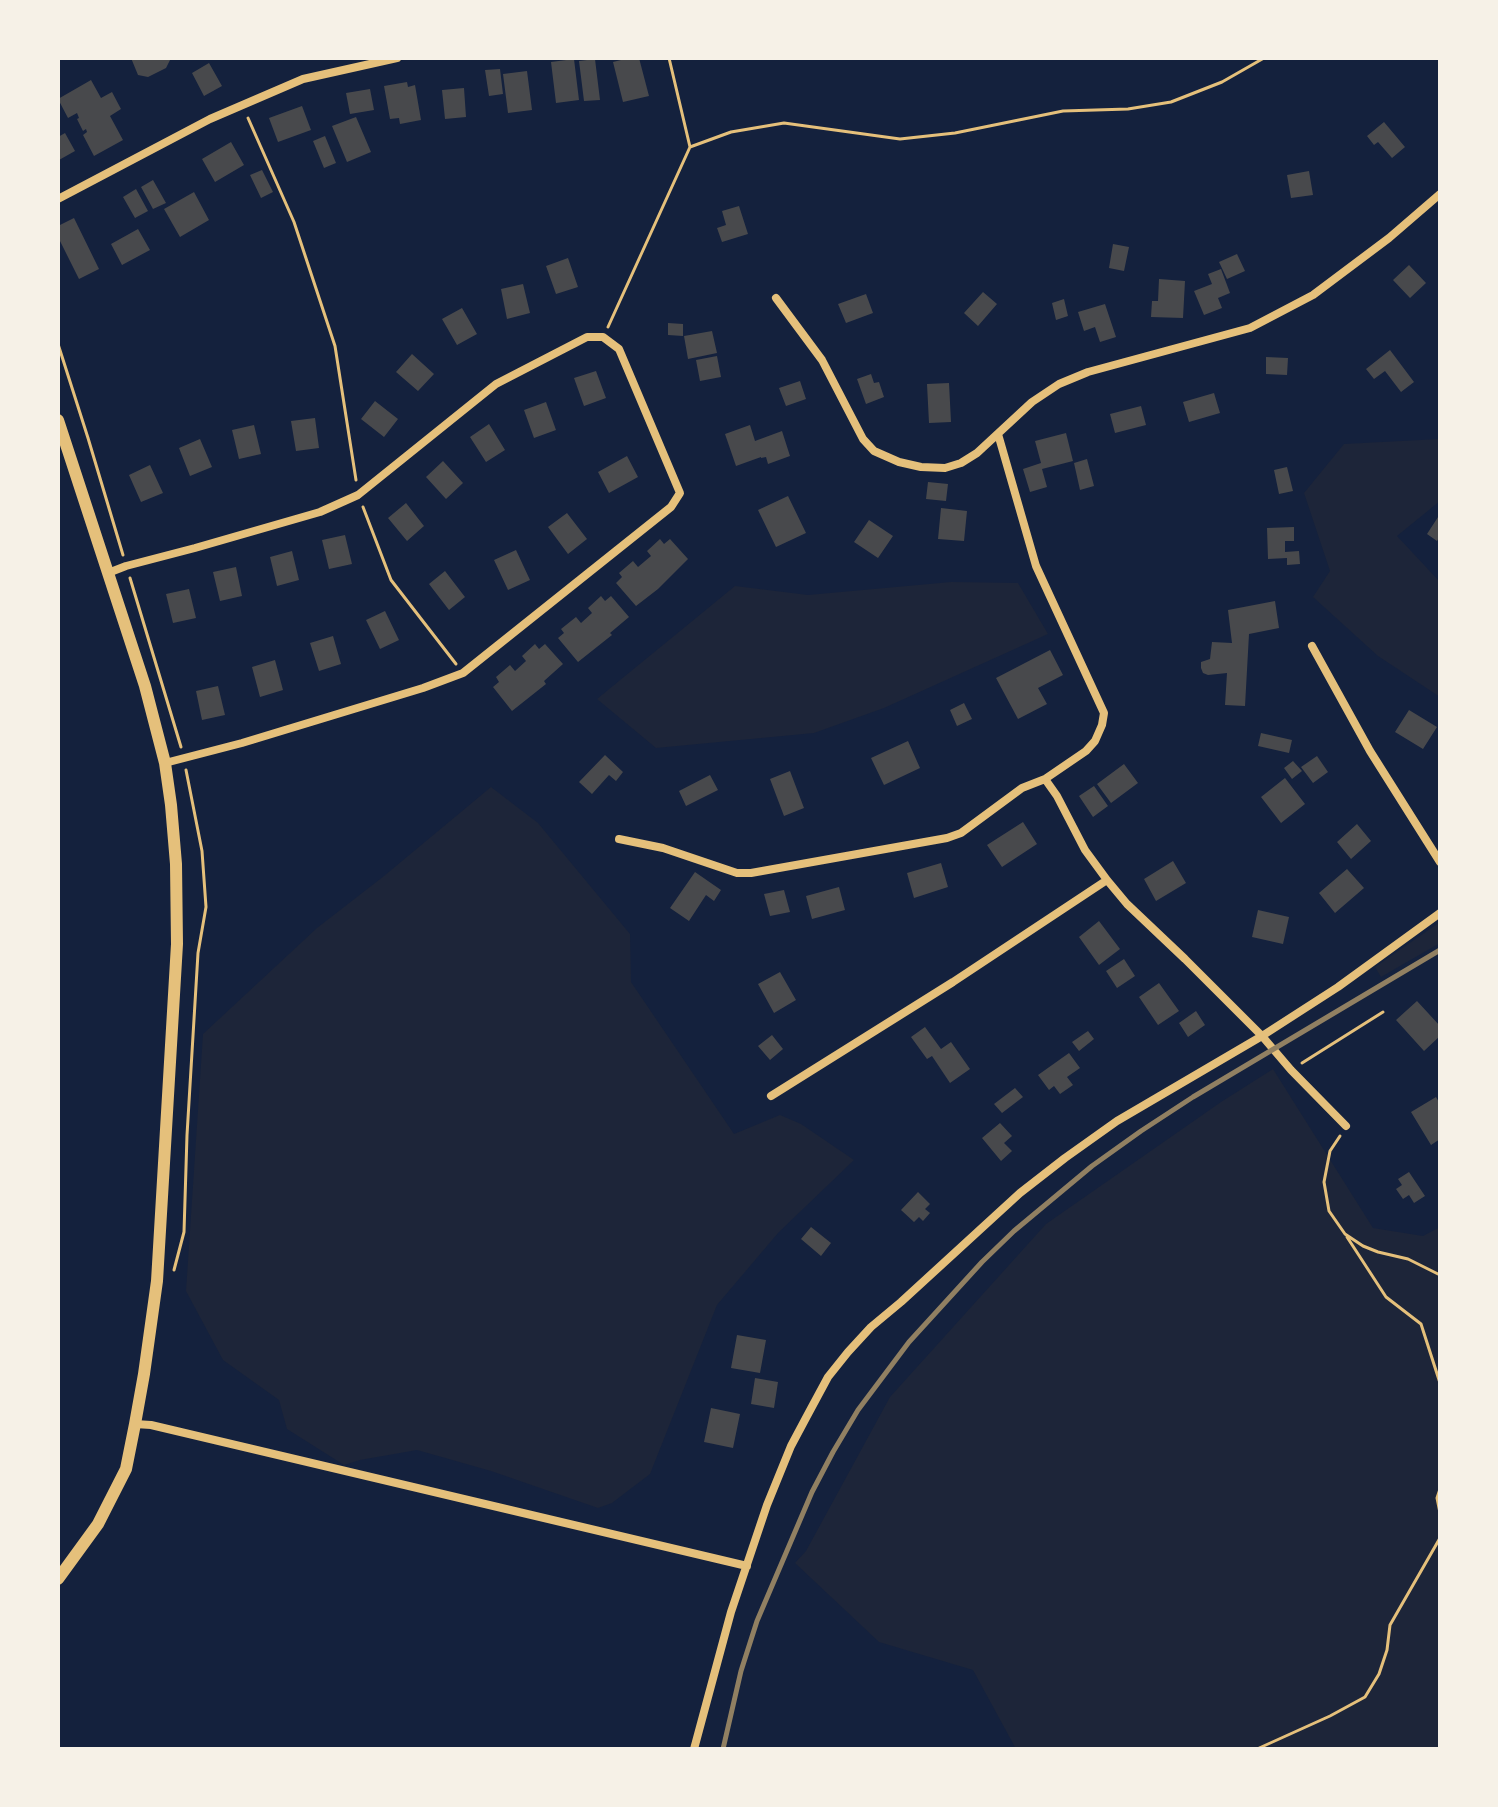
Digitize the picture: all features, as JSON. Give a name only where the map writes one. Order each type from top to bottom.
[{"type":"street","points":[[58,199],[210,119],[303,79],[397,58]]},
{"type":"street","points":[[776,298],[822,360],[863,439],[874,451],[899,462],[945,468],[977,453],[1032,402],[1059,384],[1088,372],[1250,328],[1313,295],[1389,238],[1440,194]]},
{"type":"street","points":[[108,573],[320,512],[358,495],[496,384],[587,337],[603,337],[619,349],[680,493],[671,507],[463,673],[242,743],[165,763]]},
{"type":"street","points":[[58,420],[145,686],[165,763],[176,864],[177,944],[157,1281],[135,1424],[126,1469],[98,1524],[58,1579]]},
{"type":"street","points":[[619,839],[663,848],[737,873],[751,873],[947,838],[961,833],[1022,788],[1045,779],[1086,751],[1095,741],[1104,713],[1036,566],[998,434]]},
{"type":"street","points":[[1312,646],[1370,751],[1440,862]]},
{"type":"street","points":[[1045,779],[1085,850],[1127,904],[1262,1036],[1346,1126]]},
{"type":"street","points":[[771,1096],[953,982],[1107,880]]},
{"type":"street","points":[[694,1749],[731,1612],[767,1505],[796,1436],[828,1377],[871,1327],[1020,1193],[1065,1158],[1117,1121],[1262,1036],[1338,987],[1440,913]]},
{"type":"street","points":[[135,1424],[151,1425],[747,1566]]},
{"type":"path","points":[[603,337],[690,147],[669,58]]},
{"type":"path","points":[[690,147],[731,132],[784,123],[900,139],[955,133],[1063,111],[1128,109],[1171,102],[1222,82],[1264,58]]},
{"type":"path","points":[[242,105],[294,222],[335,346],[358,495],[391,580],[463,673]]},
{"type":"path","points":[[58,344],[171,710],[202,851],[206,907],[198,953],[184,1232],[173,1274]]},
{"type":"path","points":[[1291,1070],[1383,1012]]},
{"type":"path","points":[[1346,1126],[1330,1151],[1324,1182],[1329,1211],[1386,1297],[1421,1324],[1440,1383]]},
{"type":"path","points":[[1345,1234],[1363,1246],[1408,1259],[1440,1275]]},
{"type":"path","points":[[1440,1489],[1437,1498],[1440,1513]]},
{"type":"path","points":[[1257,1749],[1365,1697],[1379,1674],[1387,1650],[1390,1625],[1440,1538]]},
{"type":"shaded area","points":[[1440,439],[1440,501],[1397,536],[1440,582],[1440,697],[1378,656],[1313,597],[1330,571],[1304,493],[1344,444]]},
{"type":"shaded area","points":[[951,582],[1018,583],[1048,634],[884,708],[814,733],[656,748],[597,699],[735,586],[808,595]]},
{"type":"shaded area","points":[[491,787],[538,823],[630,934],[631,982],[734,1134],[780,1115],[801,1124],[854,1160],[778,1233],[717,1305],[650,1474],[612,1503],[598,1508],[491,1471],[417,1450],[344,1465],[287,1429],[279,1400],[223,1360],[186,1291],[203,1034],[317,928]]},
{"type":"shaded area","points":[[1440,922],[1440,943],[1381,977],[1375,967]]},
{"type":"shaded area","points":[[1273,1069],[1373,1228],[1423,1236],[1440,1227],[1440,1749],[1016,1749],[973,1670],[879,1642],[795,1563],[806,1551],[890,1397],[1046,1224]]},
{"type":"building","points":[[131,58],[171,58],[166,68],[148,77],[138,75]]},
{"type":"building","points":[[639,58],[649,96],[623,102],[613,62]]},
{"type":"building","points":[[574,59],[579,100],[556,103],[551,62]]},
{"type":"building","points":[[595,59],[600,100],[584,101],[579,61]]},
{"type":"building","points":[[209,63],[222,86],[204,96],[192,73]]},
{"type":"building","points":[[500,69],[503,94],[489,96],[485,70]]},
{"type":"building","points":[[527,71],[532,110],[508,113],[503,74]]},
{"type":"building","points":[[91,80],[101,98],[112,92],[121,109],[110,116],[123,140],[94,156],[83,135],[87,132],[86,129],[83,131],[77,113],[68,118],[58,99]]},
{"type":"building","points":[[407,82],[408,87],[415,85],[421,120],[400,124],[399,118],[390,119],[384,86]]},
{"type":"building","points":[[464,88],[466,117],[445,119],[442,90]]},
{"type":"building","points":[[370,89],[374,110],[350,114],[346,93]]},
{"type":"building","points":[[302,106],[311,130],[278,142],[269,118]]},
{"type":"building","points":[[356,117],[371,152],[347,162],[332,126]]},
{"type":"building","points":[[1384,122],[1405,147],[1392,158],[1378,142],[1374,145],[1367,136]]},
{"type":"building","points":[[65,133],[75,151],[59,160],[58,137]]},
{"type":"building","points":[[325,136],[336,163],[324,168],[313,141]]},
{"type":"building","points":[[231,142],[244,165],[215,182],[202,159]]},
{"type":"building","points":[[262,170],[273,192],[261,198],[250,175]]},
{"type":"building","points":[[1309,171],[1313,195],[1291,198],[1287,175]]},
{"type":"building","points":[[153,180],[166,203],[153,209],[141,187]]},
{"type":"building","points":[[136,189],[148,211],[135,218],[123,197]]},
{"type":"building","points":[[194,192],[209,220],[180,237],[164,209]]},
{"type":"building","points":[[739,206],[748,234],[722,242],[717,228],[726,225],[722,211]]},
{"type":"building","points":[[74,218],[99,269],[79,279],[58,237],[58,226]]},
{"type":"building","points":[[138,229],[150,250],[122,265],[111,244]]},
{"type":"building","points":[[1113,244],[1129,247],[1124,271],[1109,268]]},
{"type":"building","points":[[1237,254],[1245,271],[1227,279],[1219,262]]},
{"type":"building","points":[[568,258],[578,287],[556,294],[546,266]]},
{"type":"building","points":[[1409,265],[1426,283],[1410,298],[1393,280]]},
{"type":"building","points":[[1221,269],[1230,293],[1218,298],[1222,308],[1204,315],[1194,291],[1212,284],[1208,274]]},
{"type":"building","points":[[1159,279],[1185,281],[1183,318],[1151,317],[1152,301],[1158,301]]},
{"type":"building","points":[[523,284],[530,313],[507,319],[501,289]]},
{"type":"building","points":[[983,292],[997,304],[978,326],[964,313]]},
{"type":"building","points":[[866,294],[873,313],[846,323],[838,304]]},
{"type":"building","points":[[1064,299],[1068,316],[1056,320],[1052,303]]},
{"type":"building","points":[[1105,304],[1116,337],[1100,342],[1095,327],[1084,331],[1078,312]]},
{"type":"building","points":[[462,308],[477,334],[457,345],[442,319]]},
{"type":"building","points":[[668,323],[683,324],[683,336],[668,335]]},
{"type":"building","points":[[712,331],[717,353],[688,359],[684,336]]},
{"type":"building","points":[[1390,350],[1414,382],[1401,392],[1385,371],[1374,379],[1366,369]]},
{"type":"building","points":[[412,354],[434,374],[418,391],[396,372]]},
{"type":"building","points":[[717,356],[721,377],[700,381],[696,360]]},
{"type":"building","points":[[1266,357],[1288,358],[1287,375],[1266,374]]},
{"type":"building","points":[[596,371],[606,398],[584,406],[574,378]]},
{"type":"building","points":[[871,374],[874,383],[879,382],[884,397],[866,404],[857,379]]},
{"type":"building","points":[[800,381],[806,399],[786,406],[779,388]]},
{"type":"building","points":[[949,383],[951,422],[929,423],[927,384]]},
{"type":"building","points":[[1214,393],[1220,413],[1189,422],[1183,402]]},
{"type":"building","points":[[375,401],[398,419],[384,437],[361,419]]},
{"type":"building","points":[[546,402],[556,430],[534,438],[524,410]]},
{"type":"building","points":[[1141,406],[1146,425],[1115,433],[1110,414]]},
{"type":"building","points":[[315,418],[319,448],[296,451],[291,421]]},
{"type":"building","points":[[489,424],[505,450],[486,462],[470,437]]},
{"type":"building","points":[[254,425],[261,454],[239,459],[232,430]]},
{"type":"building","points":[[750,425],[755,441],[782,431],[790,456],[768,464],[766,457],[761,457],[736,466],[725,434]]},
{"type":"building","points":[[1066,433],[1073,461],[1042,469],[1047,487],[1030,492],[1023,469],[1041,463],[1035,441]]},
{"type":"building","points":[[200,439],[212,467],[190,476],[179,448]]},
{"type":"building","points":[[627,456],[638,477],[609,493],[598,472]]},
{"type":"building","points":[[1087,459],[1094,486],[1080,490],[1074,463]]},
{"type":"building","points":[[443,461],[463,483],[446,499],[426,477]]},
{"type":"building","points":[[150,465],[163,493],[141,502],[129,475]]},
{"type":"building","points":[[1287,467],[1293,491],[1279,494],[1274,470]]},
{"type":"building","points":[[928,482],[948,484],[946,501],[926,499]]},
{"type":"building","points":[[788,496],[806,533],[776,547],[758,510]]},
{"type":"building","points":[[406,503],[424,526],[407,541],[388,518]]},
{"type":"building","points":[[941,508],[967,511],[964,541],[938,539]]},
{"type":"building","points":[[567,513],[587,539],[568,554],[548,527]]},
{"type":"building","points":[[1440,514],[1440,536],[1437,541],[1427,534]]},
{"type":"building","points":[[869,520],[893,536],[878,558],[854,542]]},
{"type":"building","points":[[1294,527],[1294,541],[1285,541],[1285,552],[1299,551],[1300,564],[1287,565],[1287,558],[1268,559],[1267,528]]},
{"type":"building","points":[[345,535],[352,564],[329,569],[322,540]]},
{"type":"building","points":[[660,539],[664,544],[670,539],[688,559],[636,606],[616,583],[622,577],[619,573],[633,561],[638,567],[651,556],[647,551]]},
{"type":"building","points":[[516,550],[530,580],[508,590],[494,560]]},
{"type":"building","points":[[292,551],[299,580],[277,586],[270,557]]},
{"type":"building","points":[[236,567],[242,596],[220,601],[213,572]]},
{"type":"building","points":[[445,571],[465,597],[449,610],[429,584]]},
{"type":"building","points":[[189,589],[196,618],[173,623],[166,594]]},
{"type":"building","points":[[601,596],[605,601],[611,596],[629,617],[578,662],[558,638],[564,633],[561,629],[576,617],[581,623],[592,613],[588,608]]},
{"type":"building","points":[[1275,601],[1279,628],[1249,634],[1245,706],[1225,705],[1227,673],[1203,673],[1201,662],[1210,659],[1212,642],[1232,643],[1228,610]]},
{"type":"building","points":[[385,611],[399,640],[380,649],[366,620]]},
{"type":"building","points":[[333,636],[341,664],[319,671],[310,643]]},
{"type":"building","points":[[535,644],[539,649],[545,644],[563,664],[544,681],[546,684],[512,711],[493,687],[499,682],[496,677],[510,665],[515,671],[526,661],[522,656]]},
{"type":"building","points":[[1050,650],[1063,675],[1038,688],[1047,704],[1018,719],[996,678]]},
{"type":"building","points":[[275,660],[283,690],[260,697],[252,667]]},
{"type":"building","points":[[218,686],[225,715],[202,720],[196,691]]},
{"type":"building","points":[[964,703],[972,719],[957,726],[950,710]]},
{"type":"building","points":[[1409,710],[1437,727],[1423,749],[1395,732]]},
{"type":"building","points":[[1261,733],[1292,740],[1289,753],[1258,746]]},
{"type":"building","points":[[908,741],[920,768],[884,785],[871,758]]},
{"type":"building","points":[[605,755],[623,772],[616,781],[609,775],[592,794],[579,782]]},
{"type":"building","points":[[1317,756],[1328,772],[1313,783],[1301,767]]},
{"type":"building","points":[[1293,761],[1302,771],[1292,779],[1284,768]]},
{"type":"building","points":[[1124,764],[1138,783],[1111,803],[1097,784]]},
{"type":"building","points":[[790,771],[804,808],[784,816],[770,779]]},
{"type":"building","points":[[710,775],[718,790],[686,806],[679,791]]},
{"type":"building","points":[[1285,778],[1305,804],[1281,823],[1261,797]]},
{"type":"building","points":[[1094,786],[1108,806],[1093,817],[1079,796]]},
{"type":"building","points":[[1023,822],[1037,844],[1002,867],[987,845]]},
{"type":"building","points":[[1357,824],[1371,841],[1351,859],[1337,842]]},
{"type":"building","points":[[1173,861],[1186,883],[1156,901],[1144,879]]},
{"type":"building","points":[[941,863],[948,887],[914,898],[907,873]]},
{"type":"building","points":[[1347,869],[1364,888],[1335,913],[1319,893]]},
{"type":"building","points":[[695,872],[721,890],[714,901],[706,895],[689,921],[670,908]]},
{"type":"building","points":[[839,887],[845,910],[812,919],[806,896]]},
{"type":"building","points":[[784,890],[790,912],[770,916],[764,894]]},
{"type":"building","points":[[1258,910],[1289,917],[1283,944],[1252,937]]},
{"type":"building","points":[[1099,921],[1120,949],[1099,965],[1079,937]]},
{"type":"building","points":[[1124,959],[1135,976],[1117,988],[1106,971]]},
{"type":"building","points":[[780,972],[796,1000],[774,1013],[758,984]]},
{"type":"building","points":[[1159,983],[1179,1011],[1158,1025],[1139,997]]},
{"type":"building","points":[[1417,1001],[1440,1026],[1440,1036],[1424,1051],[1396,1020]]},
{"type":"building","points":[[1196,1011],[1205,1025],[1188,1037],[1179,1023]]},
{"type":"building","points":[[925,1027],[941,1049],[951,1042],[970,1069],[950,1083],[932,1056],[927,1059],[911,1037]]},
{"type":"building","points":[[1088,1031],[1094,1039],[1079,1051],[1072,1042]]},
{"type":"building","points":[[772,1035],[783,1049],[770,1060],[758,1046]]},
{"type":"building","points":[[1069,1053],[1080,1068],[1067,1077],[1073,1085],[1060,1094],[1054,1086],[1049,1090],[1038,1075]]},
{"type":"building","points":[[1015,1088],[1023,1097],[1002,1113],[994,1104]]},
{"type":"building","points":[[1436,1097],[1440,1104],[1440,1139],[1431,1145],[1411,1112]]},
{"type":"building","points":[[1000,1123],[1012,1136],[1004,1143],[1012,1151],[1001,1161],[982,1138]]},
{"type":"building","points":[[1409,1172],[1425,1196],[1414,1203],[1409,1195],[1403,1199],[1396,1189],[1402,1185],[1398,1179]]},
{"type":"building","points":[[918,1192],[930,1204],[925,1209],[930,1213],[923,1221],[919,1217],[914,1222],[901,1210]]},
{"type":"building","points":[[811,1227],[831,1243],[821,1256],[801,1239]]},
{"type":"building","points":[[737,1335],[766,1340],[760,1373],[731,1368]]},
{"type":"building","points":[[755,1378],[778,1382],[774,1408],[751,1404]]},
{"type":"building","points":[[711,1408],[740,1414],[733,1448],[704,1442]]},
{"type":"railway","points":[[723,1749],[741,1671],[757,1621],[812,1492],[858,1410],[909,1342],[1014,1231],[1092,1166],[1193,1097],[1440,950]]}]
